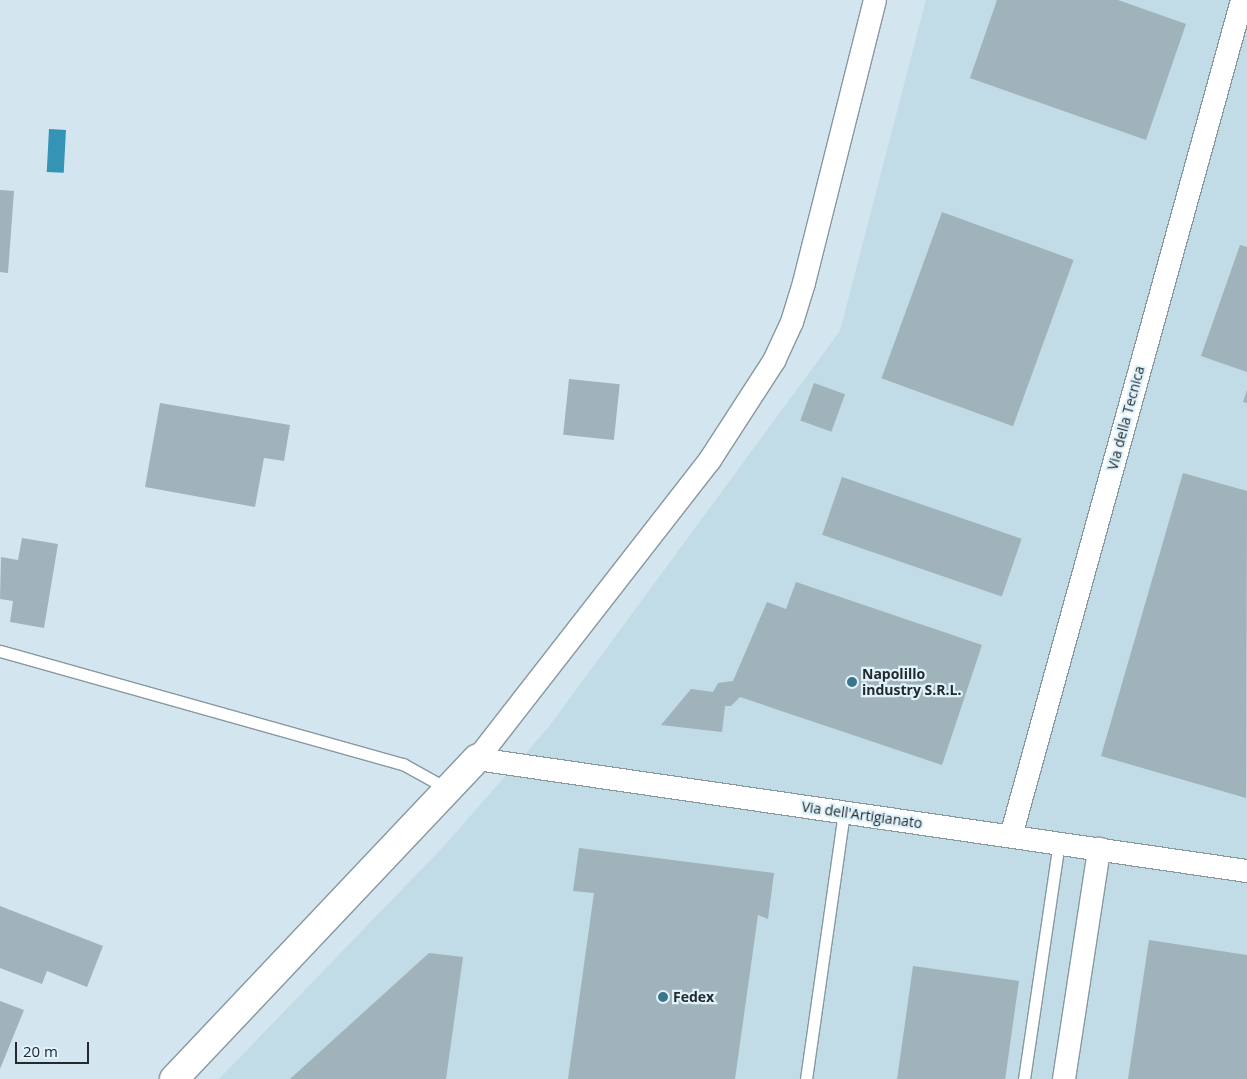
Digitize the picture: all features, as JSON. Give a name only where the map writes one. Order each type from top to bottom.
[{"type":"street","points":[[174,1079],[476,758],[710,460],[774,361],[792,322],[804,283],[875,0]]},
{"type":"street","name":"Via della Tecnica","points":[[1011,836],[1242,0]]},
{"type":"street","name":"Via dell'Artigianato","points":[[476,758],[1247,871]]},
{"type":"street","points":[[1064,1079],[1099,849]]},
{"type":"lane","points":[[0,651],[403,764],[448,789]]},
{"type":"lane","points":[[806,1079],[844,812]]},
{"type":"lane","points":[[1024,1079],[1059,843]]},
{"type":"shaded area","points":[[926,0],[1247,0],[1247,1079],[219,1079],[444,846],[548,728],[840,331]]},
{"type":"water","points":[[49,129],[66,130],[64,173],[47,172]]},
{"type":"building","points":[[997,0],[1118,0],[1186,24],[1146,140],[970,78]]},
{"type":"building","points":[[0,190],[14,191],[8,273],[0,272]]},
{"type":"building","points":[[942,212],[1074,260],[1013,426],[881,378]]},
{"type":"building","points":[[1240,245],[1247,247],[1247,372],[1201,356]]},
{"type":"building","points":[[569,379],[620,384],[614,440],[563,435]]},
{"type":"building","points":[[814,383],[845,394],[831,432],[800,421]]},
{"type":"building","points":[[1247,390],[1247,403],[1243,402]]},
{"type":"building","points":[[160,403],[290,425],[284,461],[264,458],[255,507],[145,487]]},
{"type":"building","points":[[1183,473],[1247,491],[1246,798],[1101,756]]},
{"type":"building","points":[[842,477],[1022,539],[1002,597],[822,535]]},
{"type":"building","points":[[22,538],[58,544],[44,628],[10,622],[13,601],[0,599],[1,557],[18,560]]},
{"type":"building","name":"Napolillo industry S.R.L.","points":[[796,582],[982,645],[942,765],[740,697],[731,706],[725,706],[722,732],[661,725],[691,689],[713,692],[718,683],[733,681],[767,602],[786,609]]},
{"type":"building","name":"Fedex","points":[[579,848],[774,873],[768,919],[758,915],[735,1079],[568,1079],[594,893],[573,891]]},
{"type":"building","points":[[0,906],[103,946],[87,987],[47,971],[42,984],[0,968]]},
{"type":"building","points":[[1149,940],[1247,955],[1247,1079],[1128,1079]]},
{"type":"building","points":[[429,953],[463,957],[446,1079],[290,1079]]},
{"type":"building","points":[[913,966],[1019,981],[1005,1079],[897,1079]]},
{"type":"building","points":[[0,1001],[24,1010],[0,1069]]},
{"type":"place","name":"Napolillo industry S.R.L.","points":[[852,682]]},
{"type":"place","name":"Fedex","points":[[663,997]]}]
